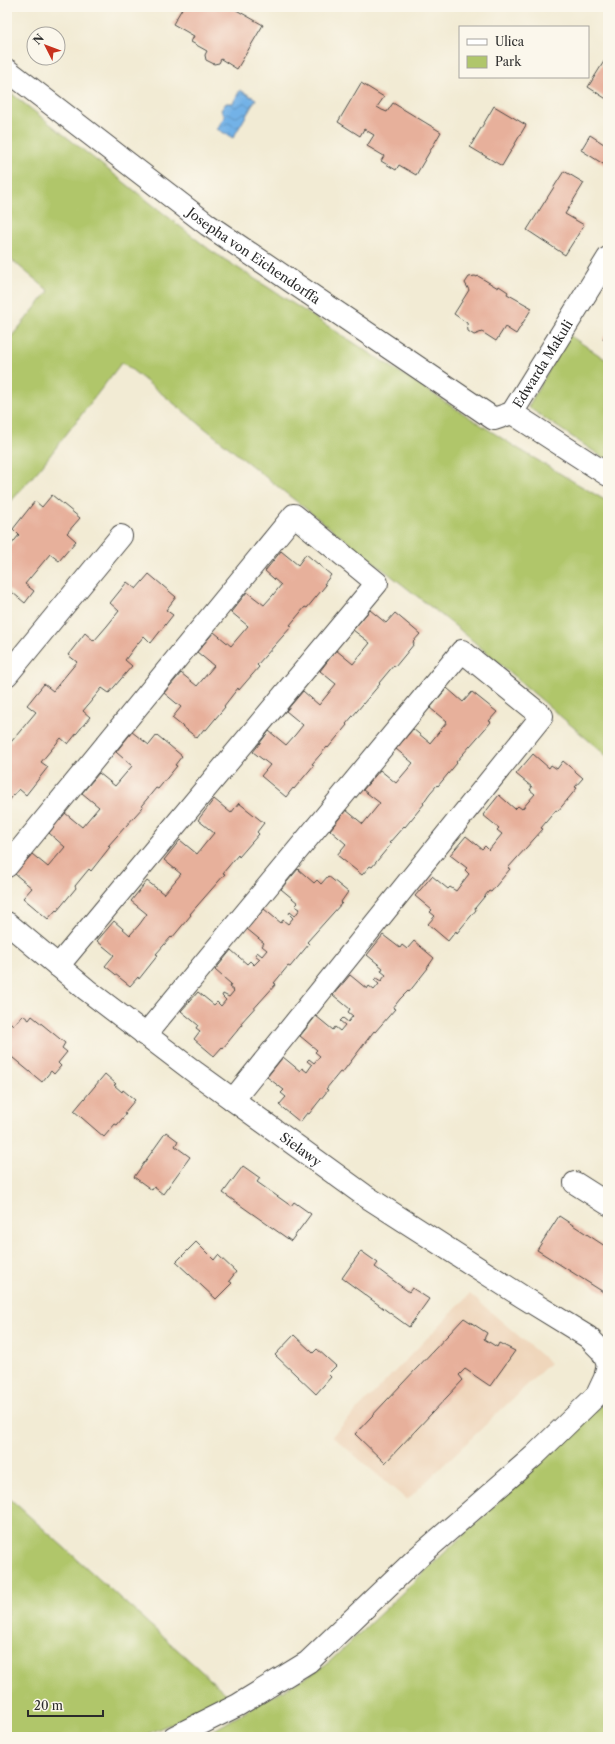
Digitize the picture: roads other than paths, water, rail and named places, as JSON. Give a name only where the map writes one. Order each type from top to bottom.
[{"type":"street","name":"Josepha von Eichendorffa","points":[[7,70],[208,224],[494,419],[512,413]]},
{"type":"street","name":"Edwarda Makuli","points":[[608,258],[512,413],[608,474]]},
{"type":"street","points":[[7,866],[294,515],[377,583],[58,966]]},
{"type":"street","points":[[7,675],[121,536]]},
{"type":"street","points":[[145,1034],[462,651],[542,716],[233,1100]]},
{"type":"street","name":"Sielawy","points":[[7,922],[58,966],[145,1034],[364,1195],[588,1337],[607,1356]]},
{"type":"street","points":[[575,1183],[608,1204]]},
{"type":"street","points":[[174,1737],[238,1705],[308,1662],[418,1557],[534,1456],[597,1395],[605,1378],[607,1356]]},
{"type":"water","points":[[240,90],[256,99],[233,138],[217,129],[225,116],[221,110],[226,103],[233,103]]}]
